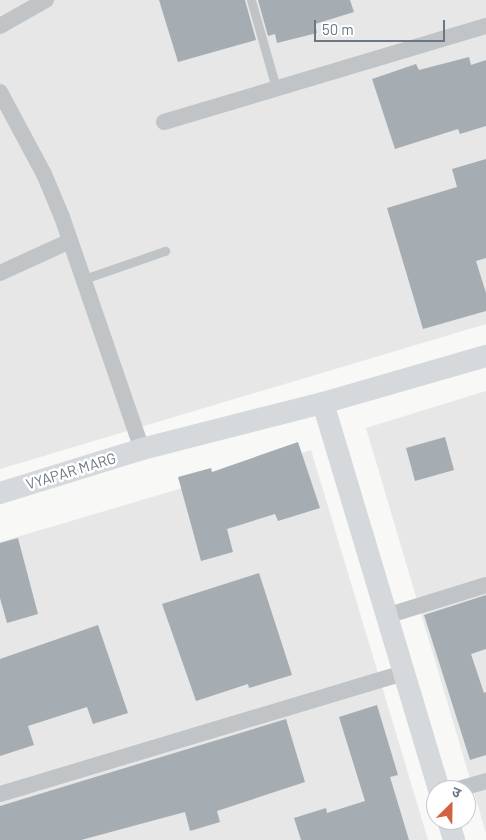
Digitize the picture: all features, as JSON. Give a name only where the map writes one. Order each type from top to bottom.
[{"type":"street","points":[[0,26],[46,0]]},
{"type":"street","points":[[164,122],[486,26]]},
{"type":"street","points":[[0,92],[44,174],[84,279],[142,449]]},
{"type":"street","points":[[0,272],[70,241]]},
{"type":"street","name":"VYAPAR MARG","points":[[0,493],[142,449],[323,403],[486,356]]},
{"type":"street","points":[[323,403],[436,780]]},
{"type":"street","points":[[386,616],[486,585]]},
{"type":"street","points":[[0,794],[403,673]]},
{"type":"lane","points":[[251,0],[276,88]]},
{"type":"lane","points":[[84,279],[165,251]]},
{"type":"shaded area","points":[[0,0],[486,0],[486,324],[0,469]]},
{"type":"shaded area","points":[[486,391],[486,833],[476,799],[476,780],[470,780],[366,428]]},
{"type":"shaded area","points":[[311,450],[428,840],[0,840],[0,542]]},
{"type":"building","points":[[159,0],[245,0],[256,40],[178,62]]},
{"type":"building","points":[[258,0],[350,0],[354,12],[315,24],[317,33],[277,43],[275,34],[268,36]]},
{"type":"building","points":[[469,57],[471,65],[486,60],[486,126],[460,134],[458,129],[395,149],[372,79],[416,64],[419,70]]},
{"type":"building","points":[[486,159],[486,258],[476,261],[486,293],[486,311],[423,329],[387,208],[457,187],[452,169]]},
{"type":"building","points":[[445,437],[454,470],[415,481],[406,448]]},
{"type":"building","points":[[298,442],[320,508],[278,521],[275,514],[227,529],[233,552],[201,561],[178,477],[211,468],[212,472]]},
{"type":"building","points":[[18,538],[38,614],[7,623],[0,598],[0,543]]},
{"type":"building","points":[[259,573],[292,675],[249,688],[248,684],[196,701],[162,604]]},
{"type":"building","points":[[486,595],[486,649],[471,654],[484,693],[486,692],[486,755],[470,760],[424,615]]},
{"type":"building","points":[[98,625],[128,713],[93,724],[87,707],[28,726],[34,745],[0,756],[0,659]]},
{"type":"building","points":[[377,705],[398,775],[390,777],[409,840],[301,840],[294,818],[326,808],[327,813],[365,801],[339,717]]},
{"type":"building","points":[[286,719],[305,782],[217,811],[220,822],[190,831],[185,812],[81,840],[0,840],[0,806]]}]
